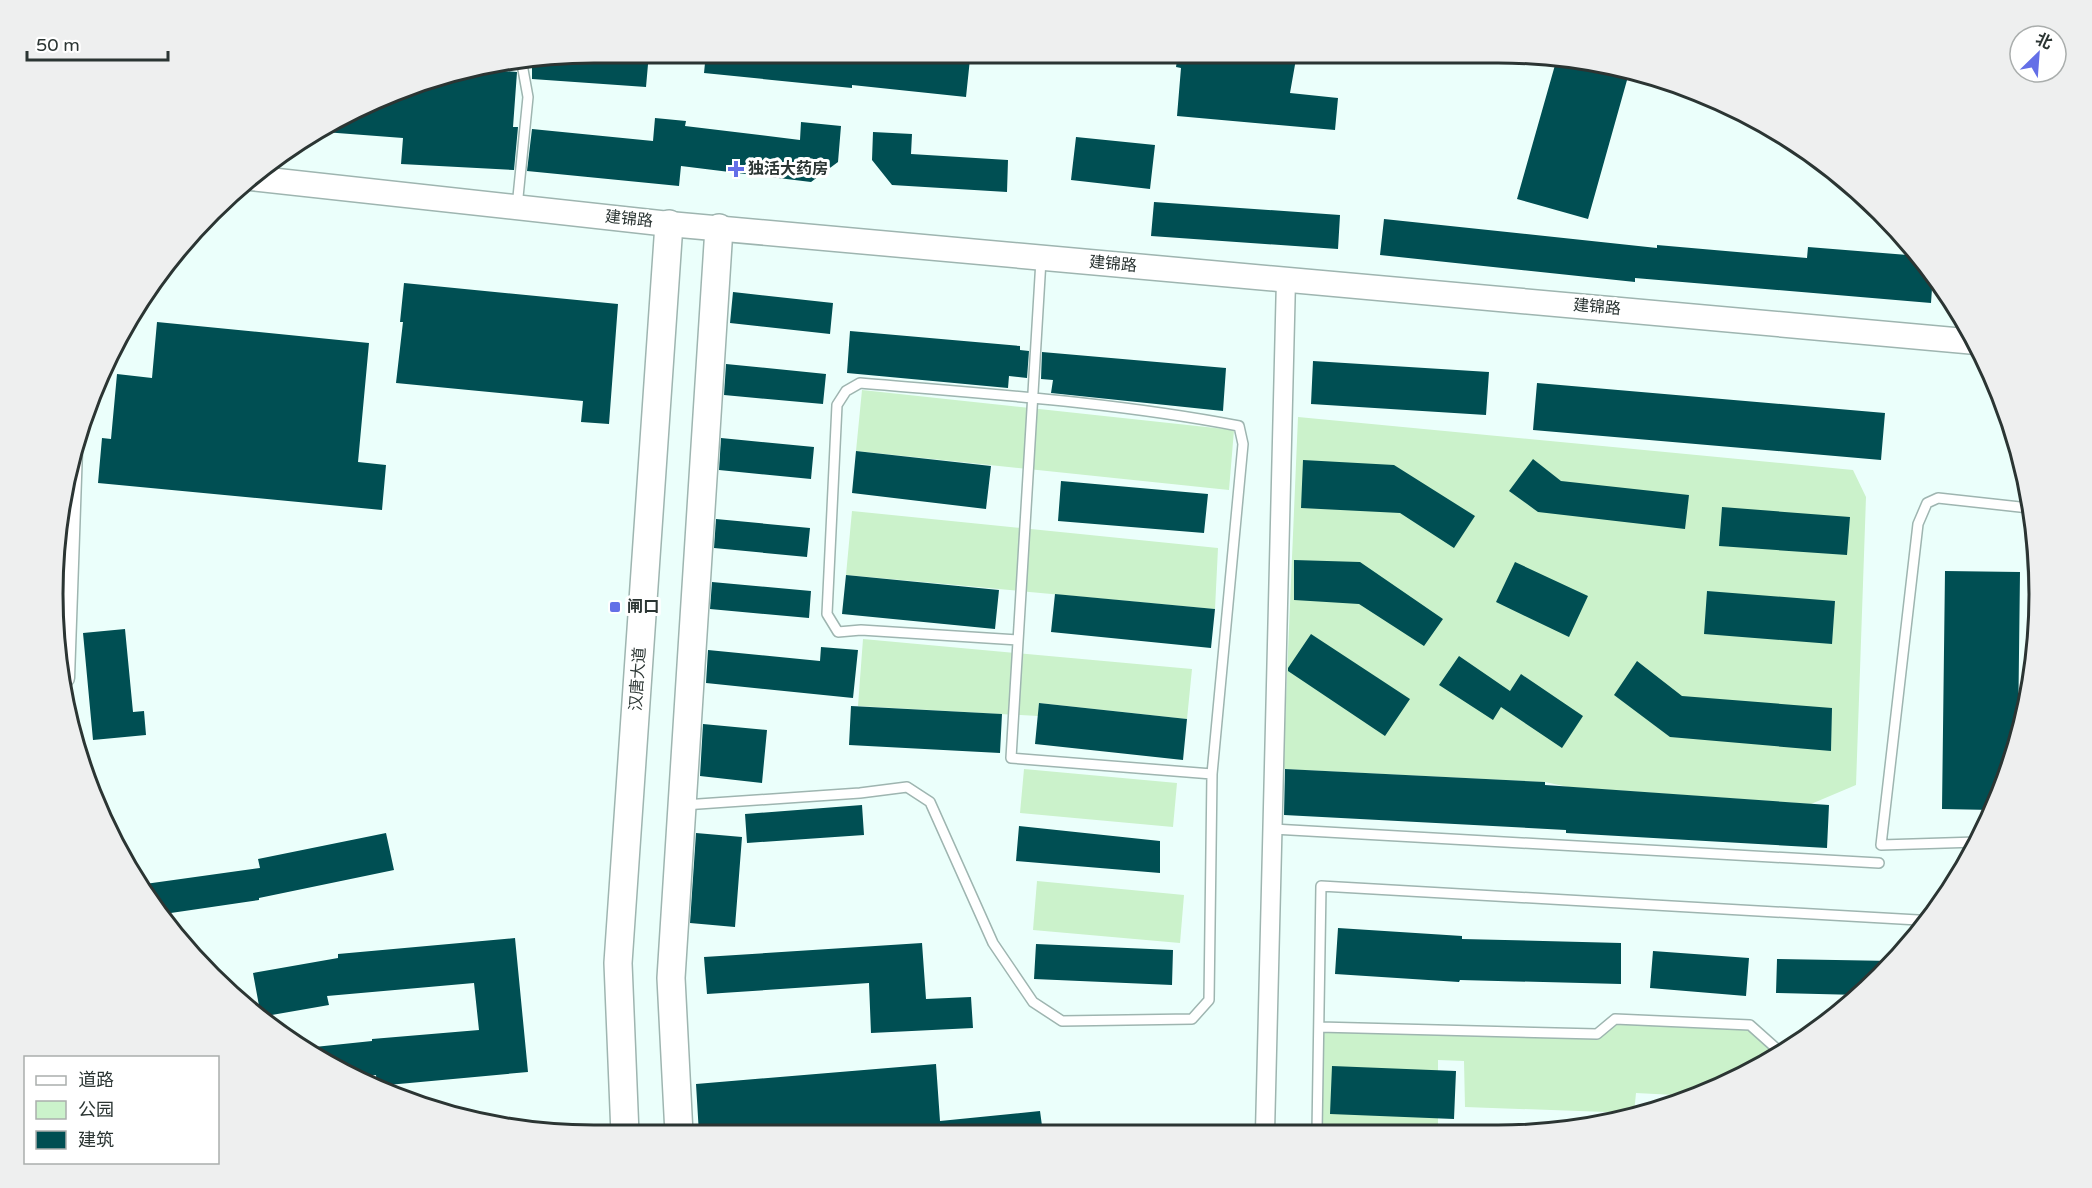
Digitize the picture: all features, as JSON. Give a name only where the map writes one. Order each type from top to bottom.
[{"type":"main road","name":"汉唐大道","points":[[625,1125],[618,963],[669,224]]},
{"type":"main road","points":[[679,1125],[671,978],[719,228]]},
{"type":"street","name":"建锦路","points":[[263,179],[669,224],[1964,341]]},
{"type":"street","points":[[1265,1125],[1286,279]]},
{"type":"street","points":[[66,647],[71,503]]},
{"type":"lane","points":[[518,207],[528,97],[523,68]]},
{"type":"lane","points":[[1041,257],[1011,758],[1212,774]]},
{"type":"lane","points":[[682,806],[860,793],[907,787],[930,802],[993,943],[1033,1002],[1062,1021],[1192,1019],[1209,1000],[1212,774],[1243,444],[1239,426],[1171,413],[1032,398],[860,383],[846,391],[837,405],[827,614],[838,632],[861,630],[1018,640]]},
{"type":"lane","points":[[1967,842],[1881,845],[1918,524],[1927,503],[1938,498],[2021,507]]},
{"type":"lane","points":[[1273,829],[1879,864]]},
{"type":"lane","points":[[1317,1125],[1321,886],[1917,920]]},
{"type":"lane","points":[[1319,1027],[1597,1035],[1615,1019],[1750,1025],[1775,1047]]},
{"type":"green space","points":[[862,390],[1234,430],[1229,490],[856,451]]},
{"type":"green space","points":[[1298,417],[1853,470],[1866,497],[1856,785],[1811,804],[1568,787],[1545,782],[1283,769]]},
{"type":"green space","points":[[852,511],[1218,548],[1215,609],[846,575]]},
{"type":"green space","points":[[863,639],[1192,669],[1187,719],[1039,703],[1038,716],[858,706]]},
{"type":"green space","points":[[1024,769],[1177,783],[1173,827],[1020,813]]},
{"type":"green space","points":[[1037,881],[1184,895],[1180,943],[1033,930]]},
{"type":"green space","points":[[1615,1019],[1750,1025],[1772,1049],[1733,1070],[1674,1095],[1636,1093],[1635,1107],[1613,1112],[1465,1107],[1464,1061],[1438,1060],[1438,1125],[1317,1125],[1319,1027],[1597,1034]]},
{"type":"building","points":[[648,63],[646,87],[532,79],[532,67],[559,64]]},
{"type":"building","points":[[705,63],[970,63],[966,97],[704,73]]},
{"type":"building","points":[[1177,63],[1295,63],[1290,93],[1338,98],[1335,130],[1177,116],[1181,68],[1176,67]]},
{"type":"building","points":[[1555,67],[1627,79],[1588,219],[1517,199]]},
{"type":"building","points":[[517,72],[513,127],[518,127],[514,170],[401,164],[403,138],[331,133],[391,103],[423,91],[490,73]]},
{"type":"building","points":[[655,118],[686,121],[685,126],[800,140],[801,122],[841,126],[838,162],[811,182],[681,166],[679,186],[527,171],[532,129],[653,141]]},
{"type":"building","points":[[873,132],[912,134],[911,154],[1008,160],[1007,192],[892,185],[872,160]]},
{"type":"building","points":[[1076,137],[1155,145],[1150,189],[1071,180]]},
{"type":"building","points":[[1154,202],[1340,215],[1338,249],[1151,236]]},
{"type":"building","points":[[1384,219],[1657,248],[1657,245],[1807,258],[1808,247],[1906,255],[1932,288],[1931,303],[1635,278],[1635,282],[1380,255]]},
{"type":"building","points":[[404,283],[618,304],[609,424],[581,422],[583,401],[396,383],[403,322],[400,322]]},
{"type":"building","points":[[733,292],[833,303],[830,334],[730,323]]},
{"type":"building","points":[[157,322],[369,343],[358,462],[386,465],[382,510],[98,483],[102,438],[111,439],[117,374],[152,378]]},
{"type":"building","points":[[850,331],[1020,346],[1020,350],[1029,351],[1027,378],[1009,376],[1008,388],[847,373]]},
{"type":"building","points":[[1042,352],[1226,368],[1223,411],[1051,393],[1053,380],[1041,379]]},
{"type":"building","points":[[1313,361],[1489,372],[1486,415],[1311,404]]},
{"type":"building","points":[[726,364],[826,374],[823,404],[724,395]]},
{"type":"building","points":[[1537,383],[1885,413],[1881,460],[1533,430]]},
{"type":"building","points":[[721,438],[814,447],[811,479],[719,470]]},
{"type":"building","points":[[856,451],[991,466],[986,509],[852,493]]},
{"type":"building","points":[[1533,459],[1561,481],[1689,495],[1685,529],[1538,512],[1509,491]]},
{"type":"building","points":[[1303,460],[1394,465],[1475,516],[1454,548],[1400,513],[1301,508]]},
{"type":"building","points":[[1061,481],[1208,494],[1204,533],[1058,521]]},
{"type":"building","points":[[1722,507],[1850,517],[1847,555],[1719,546]]},
{"type":"building","points":[[716,519],[810,528],[807,557],[714,548]]},
{"type":"building","points":[[1294,560],[1360,562],[1443,619],[1424,646],[1359,604],[1294,600]]},
{"type":"building","points":[[1515,562],[1588,596],[1569,637],[1496,602]]},
{"type":"building","points":[[1945,571],[2020,572],[2018,700],[2001,765],[1983,810],[1942,809]]},
{"type":"building","points":[[846,575],[999,590],[995,629],[842,614]]},
{"type":"building","points":[[712,582],[811,591],[809,618],[710,609]]},
{"type":"building","points":[[1707,591],[1835,601],[1832,644],[1704,634]]},
{"type":"building","points":[[1055,594],[1215,609],[1211,648],[1051,632]]},
{"type":"building","points":[[125,629],[133,712],[144,711],[146,735],[93,740],[83,633]]},
{"type":"building","points":[[1311,634],[1410,699],[1385,736],[1288,671]]},
{"type":"building","points":[[821,647],[858,650],[853,698],[706,683],[708,650],[820,661]]},
{"type":"building","points":[[1459,656],[1510,691],[1521,674],[1583,716],[1562,748],[1501,707],[1493,720],[1439,685]]},
{"type":"building","points":[[1637,661],[1682,696],[1832,708],[1831,751],[1670,737],[1614,695]]},
{"type":"building","points":[[1039,703],[1187,719],[1183,760],[1035,744]]},
{"type":"building","points":[[851,706],[1002,714],[1000,753],[849,745]]},
{"type":"building","points":[[703,724],[767,730],[762,783],[700,776]]},
{"type":"building","points":[[1285,769],[1545,782],[1545,785],[1829,805],[1827,848],[1566,833],[1566,830],[1284,815]]},
{"type":"building","points":[[862,805],[864,835],[747,843],[745,814]]},
{"type":"building","points":[[1019,826],[1160,841],[1160,873],[1016,861]]},
{"type":"building","points":[[386,833],[394,870],[259,898],[259,900],[170,913],[149,884],[260,868],[258,859]]},
{"type":"building","points":[[696,833],[742,837],[735,927],[690,923]]},
{"type":"building","points":[[1338,928],[1462,936],[1462,939],[1621,943],[1621,984],[1460,980],[1459,982],[1335,974]]},
{"type":"building","points":[[515,938],[528,1072],[390,1085],[376,1078],[376,1075],[371,1076],[359,1070],[316,1047],[372,1041],[372,1039],[479,1030],[474,983],[327,996],[329,1005],[271,1015],[259,1005],[253,973],[338,958],[338,954]]},
{"type":"building","points":[[922,943],[926,999],[971,997],[973,1028],[871,1033],[869,983],[707,994],[704,957]]},
{"type":"building","points":[[1036,944],[1173,950],[1172,985],[1034,979]]},
{"type":"building","points":[[1653,951],[1749,958],[1746,996],[1650,988]]},
{"type":"building","points":[[1777,959],[1881,961],[1846,995],[1776,993]]},
{"type":"building","points":[[936,1064],[940,1121],[1040,1111],[1042,1125],[698,1125],[696,1084]]},
{"type":"building","points":[[1332,1066],[1456,1071],[1454,1119],[1330,1114]]},
{"type":"place","name":"独活大药房","points":[[736,169]]},
{"type":"place","name":"闸口","points":[[615,607]]}]
